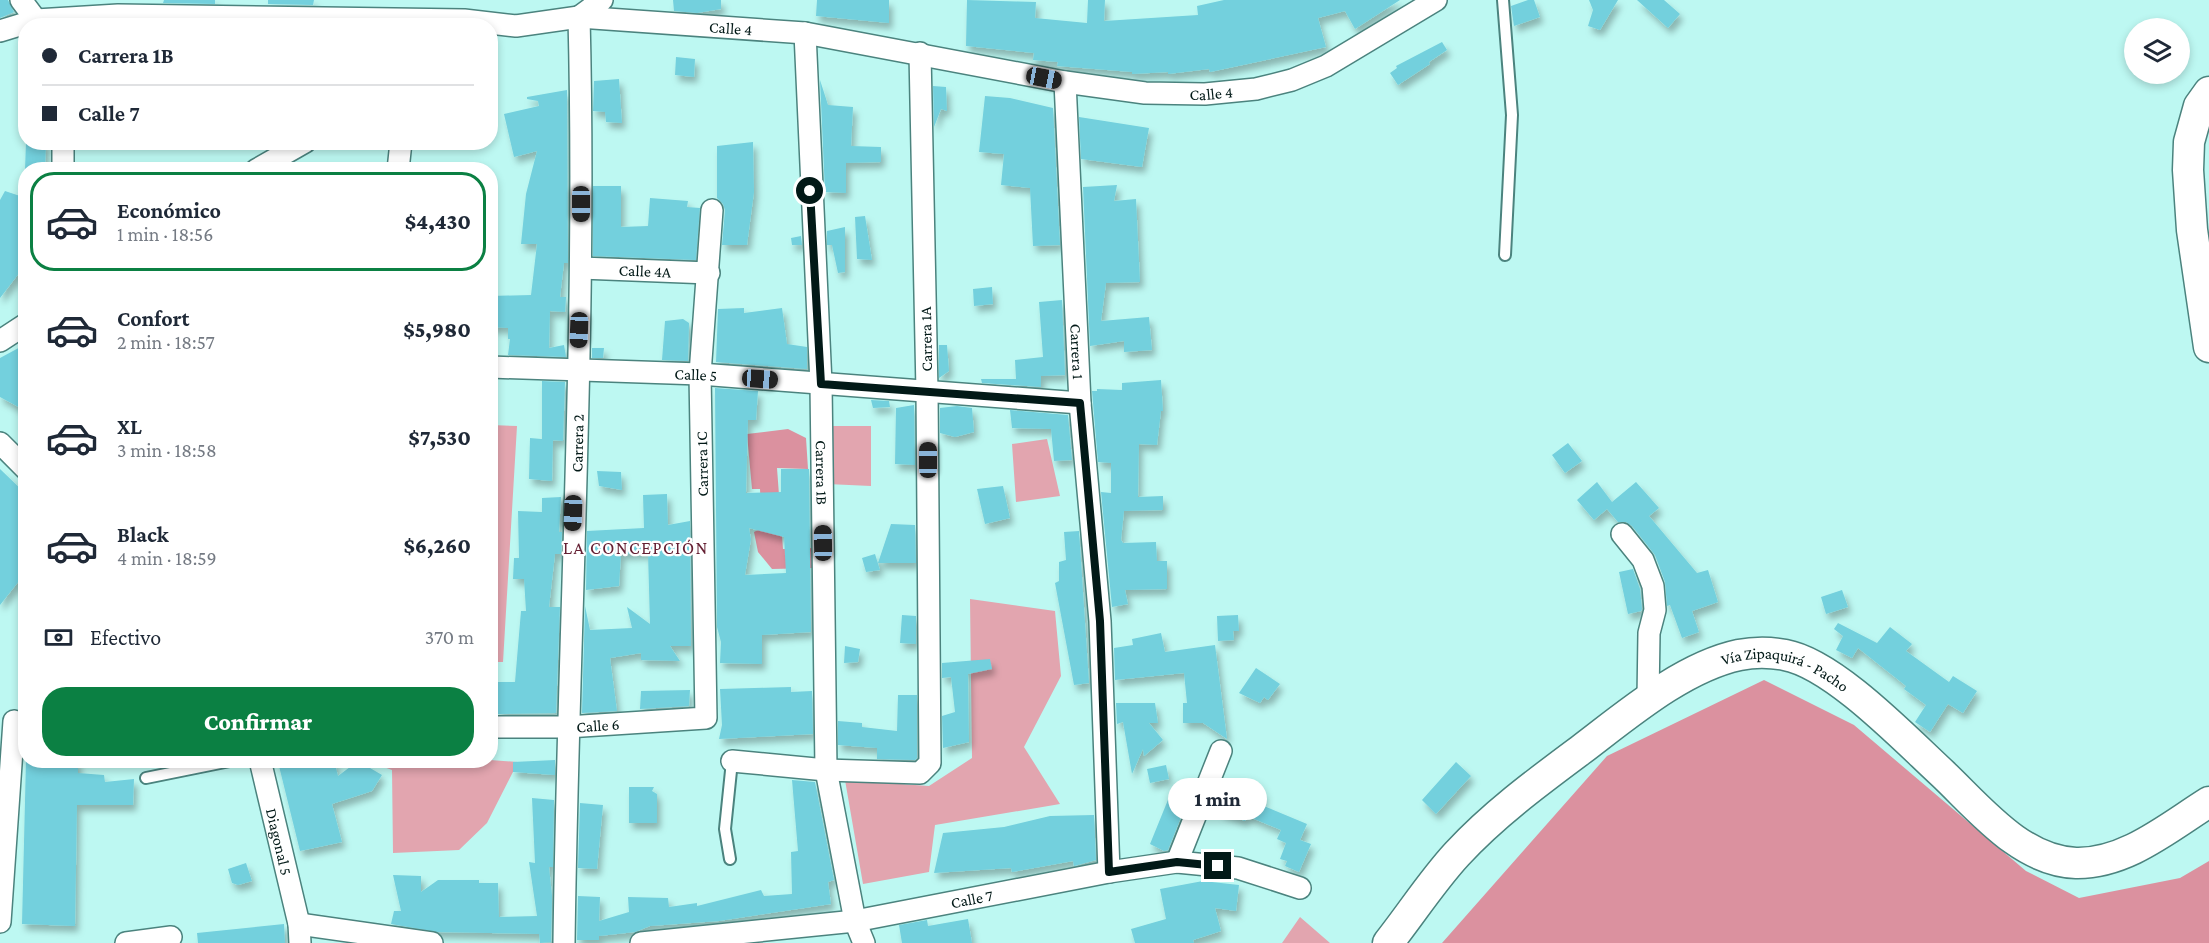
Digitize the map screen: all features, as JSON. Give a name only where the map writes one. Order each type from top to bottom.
[{"type":"main road","points":[[2209,92],[2199,106],[2191,133],[2188,170],[2192,230],[2209,347]]},
{"type":"main road","name":"Vía Zipaquirá - Pacho","points":[[1388,943],[1456,854],[1520,795],[1648,699],[1708,666],[1739,655],[1761,652],[1788,655],[1826,673],[1892,726],[2014,840],[2054,859],[2076,863],[2106,860],[2144,844],[2209,802]]},
{"type":"street","points":[[21,0],[34,18]]},
{"type":"street","points":[[579,17],[602,0]]},
{"type":"street","name":"Calle 4","points":[[498,24],[516,26],[579,17],[805,33],[1065,82],[1145,93],[1204,94],[1256,88],[1292,80],[1326,66],[1436,0]]},
{"type":"street","name":"Calle 4","points":[[63,18],[117,14],[348,18]]},
{"type":"street","name":"Carrera 2","points":[[564,943],[567,727],[581,268],[579,17]]},
{"type":"street","name":"Calle 4","points":[[0,31],[18,26]]},
{"type":"street","points":[[498,35],[516,26]]},
{"type":"street","name":"Carrera 1B","points":[[805,33],[810,191],[821,384],[826,770],[855,921],[864,943]]},
{"type":"street","name":"Carrera 1A","points":[[826,770],[920,773],[930,763],[927,391],[920,53]]},
{"type":"street","name":"Carrera 1","points":[[1065,82],[1080,403],[1100,621],[1109,872]]},
{"type":"street","points":[[270,162],[291,150]]},
{"type":"street","name":"Carrera 1C","points":[[706,718],[700,374],[709,273],[711,210]]},
{"type":"street","name":"Calle 4A","points":[[581,268],[709,273]]},
{"type":"street","points":[[0,341],[18,329]]},
{"type":"street","name":"Calle 5","points":[[498,367],[700,374],[1080,403]]},
{"type":"street","points":[[0,443],[18,462]]},
{"type":"street","points":[[1622,534],[1643,560],[1653,586],[1655,610],[1649,633],[1648,699]]},
{"type":"street","name":"Calle 6","points":[[498,727],[567,727],[706,718]]},
{"type":"street","points":[[0,922],[6,752],[14,721]]},
{"type":"street","points":[[1177,862],[1221,751]]},
{"type":"street","points":[[732,761],[826,770]]},
{"type":"street","name":"Diagonal 5","points":[[262,768],[299,933]]},
{"type":"street","name":"Calle 7","points":[[641,943],[855,921],[1109,872],[1177,862],[1238,868],[1300,888]]},
{"type":"street","points":[[299,933],[432,943]]},
{"type":"street","points":[[126,943],[171,937]]},
{"type":"lane","points":[[1503,0],[1512,115],[1505,255]]},
{"type":"lane","points":[[730,859],[725,829],[732,761]]},
{"type":"lane","points":[[146,778],[195,768]]},
{"type":"shaded area","points":[[498,425],[517,426],[503,662],[498,662]]},
{"type":"shaded area","points":[[831,426],[871,426],[871,486],[827,484]]},
{"type":"shaded area","points":[[788,429],[806,438],[808,469],[777,468],[783,549],[814,548],[814,568],[772,569],[758,552],[754,532],[762,528],[760,489],[752,489],[747,434]]},
{"type":"shaded area","points":[[1047,439],[1060,496],[1016,502],[1012,444]]},
{"type":"shaded area","points":[[970,599],[1055,611],[1061,676],[1024,747],[1060,804],[935,825],[929,872],[863,884],[845,780],[929,786],[972,758]]},
{"type":"shaded area","points":[[1764,680],[1854,725],[2026,871],[2079,898],[2180,878],[2209,861],[2209,943],[1442,943],[1607,756]]},
{"type":"shaded area","points":[[498,761],[518,762],[487,823],[459,850],[393,853],[392,770],[386,768],[498,768]]},
{"type":"shaded area","points":[[1300,917],[1330,943],[1282,943]]},
{"type":"building","points":[[0,0],[8,0],[14,12],[0,18]]},
{"type":"building","points":[[164,0],[215,0],[215,4],[163,3]]},
{"type":"building","points":[[268,0],[314,0],[313,5],[268,4]]},
{"type":"building","points":[[673,0],[721,0],[721,9],[697,13],[674,11]]},
{"type":"building","points":[[817,0],[889,0],[889,23],[816,16]]},
{"type":"building","points":[[967,0],[1036,2],[1035,18],[1087,23],[1088,0],[1105,0],[1104,21],[1198,15],[1197,6],[1224,0],[1400,0],[1355,29],[1345,11],[1318,18],[1326,47],[1210,72],[1209,69],[1168,74],[1168,72],[1132,74],[1132,72],[1057,66],[1058,62],[1033,60],[1034,53],[966,46]]},
{"type":"building","points":[[1534,0],[1540,17],[1514,26],[1511,6]]},
{"type":"building","points":[[1589,0],[1618,0],[1600,30],[1588,26],[1593,10]]},
{"type":"building","points":[[1637,0],[1664,0],[1680,14],[1668,28]]},
{"type":"building","points":[[1442,42],[1447,50],[1398,85],[1390,73],[1397,68],[1396,66]]},
{"type":"building","points":[[676,57],[695,59],[694,77],[675,75]]},
{"type":"building","points":[[619,79],[622,123],[606,122],[605,112],[593,111],[594,81]]},
{"type":"building","points":[[820,80],[828,105],[853,107],[851,146],[881,147],[881,162],[846,163],[846,193],[825,192]]},
{"type":"building","points":[[933,86],[946,87],[947,111],[941,109],[934,127]]},
{"type":"building","points":[[567,90],[568,263],[564,263],[560,297],[566,297],[565,312],[550,311],[549,348],[564,345],[566,357],[508,355],[510,339],[508,339],[508,328],[498,327],[498,296],[531,295],[537,244],[521,244],[526,194],[537,151],[514,157],[504,114],[539,106],[538,101],[527,99],[527,97]]},
{"type":"building","points":[[985,96],[1010,98],[1053,108],[1060,245],[1033,246],[1030,188],[1001,185],[1004,154],[979,152]]},
{"type":"building","points":[[1079,117],[1149,128],[1142,167],[1081,159]]},
{"type":"building","points":[[753,142],[754,192],[747,245],[722,245],[725,210],[717,198],[717,146]]},
{"type":"building","points":[[26,150],[46,150],[45,162],[25,162]]},
{"type":"building","points":[[1117,185],[1114,201],[1136,199],[1140,282],[1106,283],[1101,321],[1149,317],[1152,350],[1124,352],[1124,341],[1090,346],[1083,187]]},
{"type":"building","points":[[593,186],[621,186],[621,227],[648,226],[650,198],[688,201],[687,207],[700,208],[696,260],[593,256]]},
{"type":"building","points":[[5,191],[18,195],[18,274],[0,298],[0,200]]},
{"type":"building","points":[[865,216],[872,260],[857,259],[855,217]]},
{"type":"building","points":[[845,227],[845,272],[838,273],[832,245],[827,245],[827,231]]},
{"type":"building","points":[[801,236],[802,245],[792,245],[791,238]]},
{"type":"building","points":[[992,287],[993,304],[974,306],[973,289]]},
{"type":"building","points":[[1062,300],[1065,375],[1041,376],[1041,387],[982,383],[981,379],[1016,379],[1015,360],[1043,357],[1039,302]]},
{"type":"building","points":[[744,308],[744,313],[782,308],[787,344],[807,347],[807,369],[716,362],[718,309]]},
{"type":"building","points":[[683,319],[689,323],[688,361],[662,360],[665,321]]},
{"type":"building","points":[[939,345],[947,345],[949,371],[939,378]]},
{"type":"building","points":[[18,348],[18,407],[0,397],[0,358]]},
{"type":"building","points":[[592,348],[604,348],[603,358],[592,358]]},
{"type":"building","points":[[1161,380],[1163,411],[1161,411],[1157,445],[1139,444],[1138,497],[1163,496],[1163,510],[1124,511],[1121,540],[1123,543],[1156,542],[1157,561],[1167,561],[1167,589],[1125,590],[1128,604],[1112,607],[1101,492],[1111,493],[1111,463],[1098,462],[1092,391],[1097,391],[1097,389],[1122,390],[1122,383]]},
{"type":"building","points":[[542,381],[565,382],[563,441],[542,439]]},
{"type":"building","points":[[715,388],[758,391],[756,420],[748,420],[746,493],[781,492],[781,469],[809,469],[811,632],[762,635],[762,664],[720,663],[721,642],[717,627]],"holes":[[[749,528],[784,537],[786,573],[745,575],[751,539]]]},
{"type":"building","points":[[871,400],[889,401],[890,407],[873,408]]},
{"type":"building","points":[[914,405],[915,465],[895,464],[896,408]]},
{"type":"building","points":[[957,406],[972,408],[974,432],[955,437],[940,433],[940,408]]},
{"type":"building","points":[[1010,410],[1068,415],[1072,460],[1054,461],[1051,429],[1012,428]]},
{"type":"building","points":[[530,438],[553,440],[552,481],[529,479]]},
{"type":"building","points":[[1568,443],[1582,461],[1565,473],[1552,455]]},
{"type":"building","points":[[0,469],[18,486],[18,582],[0,605]]},
{"type":"building","points":[[597,471],[621,472],[622,490],[599,486]]},
{"type":"building","points":[[1597,482],[1612,502],[1636,482],[1659,508],[1649,516],[1697,573],[1708,570],[1718,602],[1692,611],[1699,632],[1682,638],[1670,605],[1667,606],[1665,582],[1655,555],[1632,526],[1626,522],[1618,522],[1607,509],[1594,520],[1577,500]]},
{"type":"building","points":[[1003,486],[1010,518],[985,524],[977,489]]},
{"type":"building","points":[[667,494],[668,525],[690,521],[691,646],[670,646],[680,661],[641,660],[641,653],[610,658],[617,711],[582,713],[585,606],[590,630],[632,628],[627,607],[650,624],[648,553],[621,554],[619,586],[586,590],[587,531],[644,528],[643,495]]},
{"type":"building","points":[[561,497],[559,532],[562,532],[561,554],[555,554],[549,607],[560,607],[556,713],[498,714],[498,682],[515,682],[521,611],[526,611],[524,579],[513,579],[514,558],[519,558],[518,511],[542,512],[542,498]]},
{"type":"building","points":[[891,524],[915,525],[916,563],[878,563]]},
{"type":"building","points":[[1079,531],[1089,683],[1074,685],[1055,583],[1059,581],[1059,562],[1066,560],[1064,532]]},
{"type":"building","points":[[875,554],[880,570],[866,572],[862,558]]},
{"type":"building","points":[[1633,569],[1640,589],[1642,609],[1628,614],[1619,572]]},
{"type":"building","points":[[1842,590],[1848,607],[1826,614],[1821,597]]},
{"type":"building","points":[[902,615],[916,616],[916,644],[900,643]]},
{"type":"building","points":[[1238,615],[1239,631],[1233,631],[1234,640],[1218,641],[1217,616]]},
{"type":"building","points":[[1838,623],[1877,643],[1890,627],[1912,644],[1906,651],[1949,682],[1953,676],[1977,691],[1963,713],[1948,704],[1930,732],[1915,722],[1926,705],[1904,689],[1906,686],[1858,648],[1852,658],[1836,650],[1843,636],[1834,629]]},
{"type":"building","points":[[1161,633],[1165,652],[1215,645],[1227,739],[1203,723],[1183,723],[1183,703],[1187,703],[1184,673],[1115,680],[1114,648],[1133,645],[1132,639]]},
{"type":"building","points":[[845,646],[860,649],[858,662],[844,663]]},
{"type":"building","points":[[990,659],[992,669],[968,674],[969,742],[943,748],[942,716],[955,712],[951,677],[942,678],[942,663]]},
{"type":"building","points":[[1256,668],[1280,684],[1268,700],[1264,697],[1260,703],[1239,693]]},
{"type":"building","points":[[791,687],[791,692],[812,691],[813,734],[719,739],[722,725],[720,689]]},
{"type":"building","points":[[690,690],[689,706],[640,709],[641,691]]},
{"type":"building","points":[[898,695],[917,695],[917,758],[915,760],[877,759],[877,748],[838,745],[838,721],[862,723],[862,727],[897,731]]},
{"type":"building","points":[[1116,703],[1155,703],[1158,723],[1149,723],[1163,740],[1144,756],[1143,749],[1132,774],[1123,722],[1117,724]]},
{"type":"building","points":[[555,760],[555,775],[513,772],[513,762]]},
{"type":"building","points":[[1456,762],[1471,776],[1436,814],[1422,800]]},
{"type":"building","points":[[1166,765],[1169,779],[1150,783],[1147,769]]},
{"type":"building","points":[[26,768],[78,768],[78,773],[104,775],[105,782],[134,779],[133,805],[77,805],[75,926],[22,924]]},
{"type":"building","points":[[279,768],[336,768],[338,776],[349,768],[370,768],[382,775],[372,791],[332,804],[342,842],[300,851]]},
{"type":"building","points":[[792,780],[815,782],[834,880],[828,882],[831,904],[719,921],[650,926],[635,932],[599,936],[599,940],[577,940],[578,896],[600,897],[599,921],[629,912],[628,897],[668,898],[669,907],[697,903],[697,906],[761,890],[764,896],[792,894],[791,852],[798,851]]},
{"type":"building","points":[[629,787],[654,787],[652,791],[657,794],[657,823],[629,823]]},
{"type":"building","points":[[1248,788],[1263,794],[1259,804],[1307,824],[1300,840],[1311,844],[1299,872],[1285,866],[1287,861],[1280,859],[1286,843],[1277,839],[1281,830],[1247,816],[1245,821],[1220,812],[1227,793],[1244,799]]},
{"type":"building","points":[[1172,790],[1176,809],[1183,812],[1168,850],[1164,851],[1150,844]]},
{"type":"building","points":[[532,798],[554,800],[553,867],[549,867],[552,896],[551,942],[540,943],[539,934],[437,932],[391,924],[394,911],[401,911],[393,875],[421,876],[421,892],[438,880],[479,880],[479,883],[498,883],[499,917],[537,916],[529,862],[535,863]]},
{"type":"building","points":[[580,803],[603,805],[597,869],[578,868]]},
{"type":"building","points":[[1094,815],[1096,860],[1074,866],[1073,861],[1012,872],[1011,868],[934,873],[943,833],[1004,827],[1050,816]]},
{"type":"building","points":[[246,863],[252,881],[238,885],[232,883],[228,869]]},
{"type":"building","points":[[1203,881],[1239,885],[1236,911],[1215,908],[1221,931],[1193,940],[1194,943],[1135,943],[1131,929],[1166,919],[1160,889]]},
{"type":"building","points":[[968,919],[972,943],[902,943],[899,925],[927,920],[928,926]]},
{"type":"building","points":[[284,924],[285,943],[198,943],[197,933]]},
{"type":"district","name":"LA CONCEPCIÓN","points":[[636,548]]},
{"type":"route","points":[[810,191],[821,384],[1080,403],[1100,621],[1109,872],[1177,862],[1218,866]]}]
